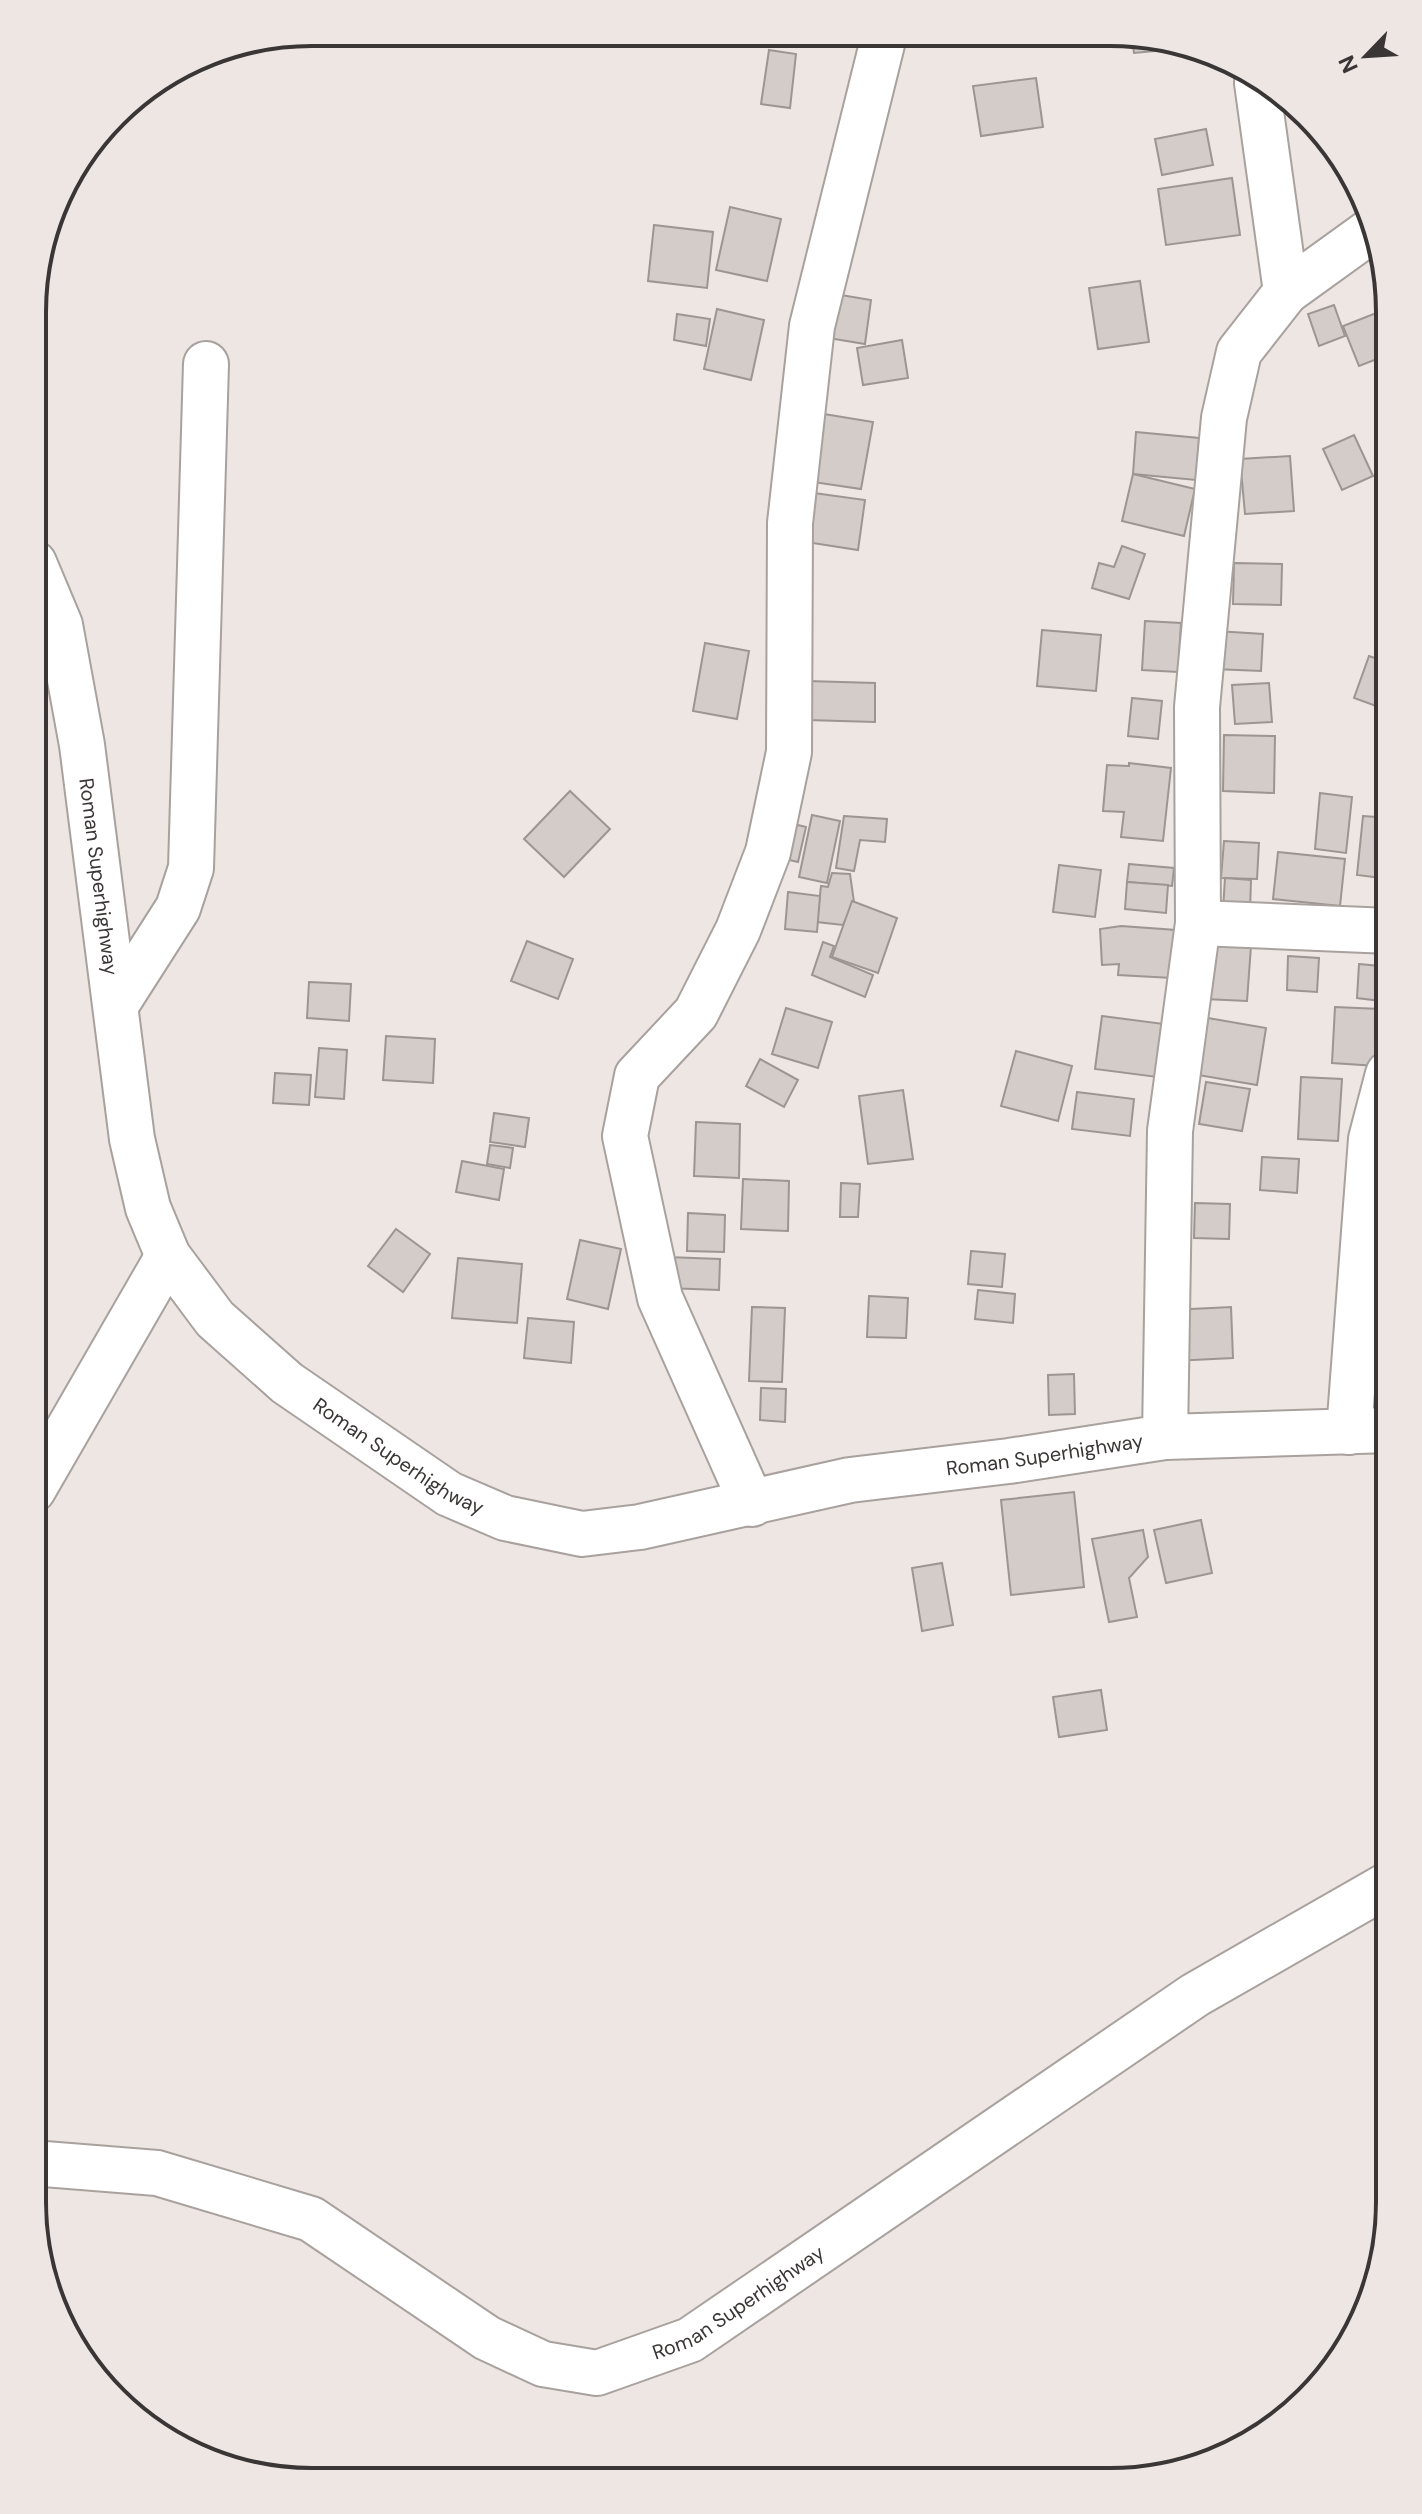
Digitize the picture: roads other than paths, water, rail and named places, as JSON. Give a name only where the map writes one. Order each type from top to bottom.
[{"type":"street","points":[[752,1504],[660,1298],[625,1136],[637,1076],[696,1013],[738,930],[768,852],[789,752],[790,523],[812,326],[882,46]]},
{"type":"street","points":[[1258,91],[1286,292]]},
{"type":"street","points":[[1165,1437],[1170,1131],[1198,923],[1197,707],[1224,418],[1239,352],[1286,292],[1364,235]]},
{"type":"street","points":[[116,1005],[178,908],[191,868],[206,364]]},
{"type":"street","name":"Roman Superhighway","points":[[46,592],[60,625],[79,730],[132,1139],[148,1208],[168,1256],[215,1319],[287,1383],[449,1494],[505,1518],[582,1534],[640,1527],[850,1480],[1009,1461],[1165,1437],[1369,1431]]},
{"type":"street","points":[[1198,923],[1376,930]]},
{"type":"street","points":[[1369,1431],[1371,1139],[1376,1122]]},
{"type":"street","points":[[46,1467],[168,1256]]},
{"type":"street","name":"Roman Superhighway","points":[[46,2164],[157,2173],[311,2219],[487,2338],[543,2364],[597,2373],[690,2340],[1195,1995],[1375,1892]]}]
